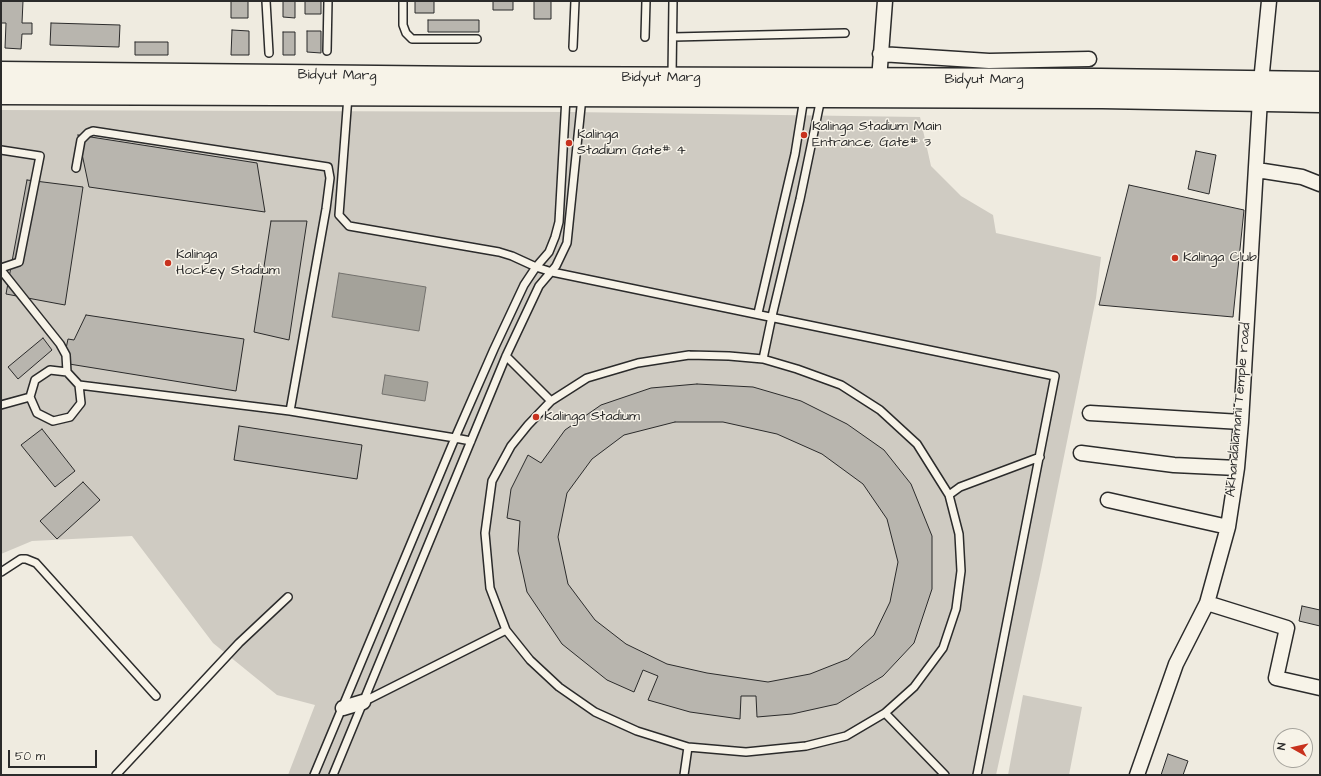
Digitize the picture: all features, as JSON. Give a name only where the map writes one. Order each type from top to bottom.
[{"type":"main road","name":"Bidyut Marg","points":[[1,73],[878,80],[1101,80],[1261,91],[1320,101]]},
{"type":"main road","name":"Bidyut Marg","points":[[1,92],[1102,97],[1261,91],[1320,83]]},
{"type":"street","points":[[878,80],[885,1]]},
{"type":"street","name":"Akhandalamani Temple road","points":[[1137,775],[1176,664],[1207,603],[1228,527],[1237,468],[1241,422],[1261,91],[1269,1]]},
{"type":"street","points":[[880,54],[989,61],[1089,59]]},
{"type":"street","points":[[1256,170],[1302,177],[1320,184]]},
{"type":"street","points":[[1090,413],[1241,422]]},
{"type":"street","points":[[1081,453],[1167,464],[1237,468]]},
{"type":"street","points":[[1108,500],[1228,527]]},
{"type":"street","points":[[1207,603],[1287,628],[1276,678],[1320,688]]},
{"type":"street","points":[[343,708],[363,702]]},
{"type":"lane","points":[[266,1],[269,53]]},
{"type":"lane","points":[[327,51],[328,1]]},
{"type":"lane","points":[[403,1],[403,25],[406,33],[412,39],[477,40]]},
{"type":"lane","points":[[573,47],[575,1]]},
{"type":"lane","points":[[645,37],[646,1]]},
{"type":"lane","points":[[672,78],[673,1]]},
{"type":"lane","points":[[673,38],[845,33]]},
{"type":"lane","points":[[348,93],[339,215],[349,226],[499,252],[552,272],[758,313],[1055,376],[977,775]]},
{"type":"lane","points":[[314,775],[455,438],[524,285],[536,267],[549,252],[555,237],[559,222],[574,95]]},
{"type":"lane","points":[[333,775],[506,356],[539,286],[552,272],[562,256],[567,243],[574,95]]},
{"type":"lane","points":[[758,313],[795,154],[813,96]]},
{"type":"lane","points":[[763,359],[800,199],[813,96]]},
{"type":"lane","points":[[76,168],[81,140],[88,133],[93,131],[328,167],[330,178],[326,209],[290,411]]},
{"type":"lane","points":[[1,150],[40,156],[19,262],[1,269],[60,344],[66,354],[67,372],[79,385],[81,403],[70,417],[53,422],[37,413],[30,397],[35,380],[50,370],[67,372]]},
{"type":"lane","points":[[689,355],[763,359],[797,369],[841,385],[880,410],[917,444],[949,495],[959,534],[961,571],[956,609],[943,648],[914,687],[885,713],[846,736],[806,746],[746,752],[688,746],[636,731],[595,712],[559,687],[530,660],[506,630],[490,588],[485,533],[492,481],[512,446],[528,425],[551,401],[587,378],[638,363],[689,355]]},
{"type":"lane","points":[[506,356],[551,401]]},
{"type":"lane","points":[[79,385],[290,411],[455,438],[471,442]]},
{"type":"lane","points":[[1,405],[30,397]]},
{"type":"lane","points":[[949,495],[960,488],[1040,458]]},
{"type":"lane","points":[[1,572],[21,559],[31,560],[36,563],[156,696]]},
{"type":"lane","points":[[116,775],[239,643],[288,597]]},
{"type":"lane","points":[[363,702],[506,630]]},
{"type":"lane","points":[[885,713],[945,775]]},
{"type":"lane","points":[[684,775],[688,746]]},
{"type":"shaded area","name":"Kalinga Stadium","points":[[1,110],[572,112],[920,117],[931,166],[961,196],[993,215],[996,233],[1101,257],[1096,298],[1041,570],[996,775],[288,775],[315,705],[277,695],[213,643],[132,536],[32,541],[1,554]]},
{"type":"shaded area","points":[[339,273],[426,287],[419,331],[332,317]]},
{"type":"shaded area","points":[[385,375],[428,382],[425,401],[382,394]]},
{"type":"shaded area","points":[[1023,695],[1082,707],[1069,775],[1008,775]]},
{"type":"building","points":[[1,1],[23,1],[22,23],[32,23],[32,34],[22,34],[21,49],[5,48],[6,23],[1,23]]},
{"type":"building","points":[[231,1],[248,1],[248,18],[231,18]]},
{"type":"building","points":[[283,1],[295,1],[295,18],[283,17]]},
{"type":"building","points":[[305,1],[321,1],[321,14],[305,14]]},
{"type":"building","points":[[415,1],[434,1],[434,13],[415,13]]},
{"type":"building","points":[[493,1],[513,1],[513,10],[493,10]]},
{"type":"building","points":[[534,1],[551,1],[551,19],[534,19]]},
{"type":"building","points":[[428,20],[479,20],[479,32],[428,32]]},
{"type":"building","points":[[51,23],[120,25],[119,47],[50,45]]},
{"type":"building","points":[[232,30],[249,31],[249,55],[231,55]]},
{"type":"building","points":[[307,31],[321,31],[321,53],[307,52]]},
{"type":"building","points":[[283,32],[295,32],[295,55],[283,55]]},
{"type":"building","points":[[135,42],[168,42],[168,55],[135,55]]},
{"type":"building","points":[[78,135],[257,163],[265,212],[89,187]]},
{"type":"building","points":[[1196,151],[1216,155],[1209,194],[1188,189]]},
{"type":"building","points":[[27,180],[83,187],[65,305],[6,294]]},
{"type":"building","name":"Kalinga Club","points":[[1129,185],[1244,210],[1233,317],[1099,305]]},
{"type":"building","points":[[271,221],[307,221],[289,340],[254,332]]},
{"type":"building","points":[[86,315],[244,339],[236,391],[63,363],[68,339],[74,340]]},
{"type":"building","points":[[43,338],[52,350],[18,379],[8,367]]},
{"type":"building","points":[[697,384],[753,387],[801,401],[847,424],[884,450],[911,484],[932,536],[932,589],[914,643],[883,676],[837,704],[792,714],[757,717],[756,696],[741,696],[740,719],[690,712],[648,700],[658,676],[643,670],[634,692],[607,680],[562,644],[527,592],[518,551],[520,521],[507,518],[511,489],[528,455],[541,463],[565,430],[601,405],[651,388]],"holes":[[[675,422],[723,422],[777,434],[822,454],[863,484],[887,519],[898,562],[890,602],[874,635],[848,659],[810,674],[768,682],[707,673],[667,664],[626,644],[595,620],[568,584],[558,537],[567,493],[592,459],[624,435]]]},
{"type":"building","points":[[239,426],[362,445],[357,479],[234,460]]},
{"type":"building","points":[[42,429],[75,471],[55,487],[21,445]]},
{"type":"building","points":[[83,482],[100,500],[57,539],[40,521]]},
{"type":"building","points":[[1302,606],[1320,610],[1320,626],[1299,621]]},
{"type":"building","points":[[1168,754],[1188,761],[1183,775],[1161,775]]},
{"type":"place","name":"Kalinga Stadium Main Entrance, Gate# 3","points":[[804,135]]},
{"type":"place","name":"Kalinga Stadium Gate# 4","points":[[569,143]]},
{"type":"place","name":"Kalinga Club","points":[[1175,258]]},
{"type":"place","name":"Kalinga Hockey Stadium","points":[[168,263]]},
{"type":"place","name":"Kalinga Stadium","points":[[536,417]]}]
